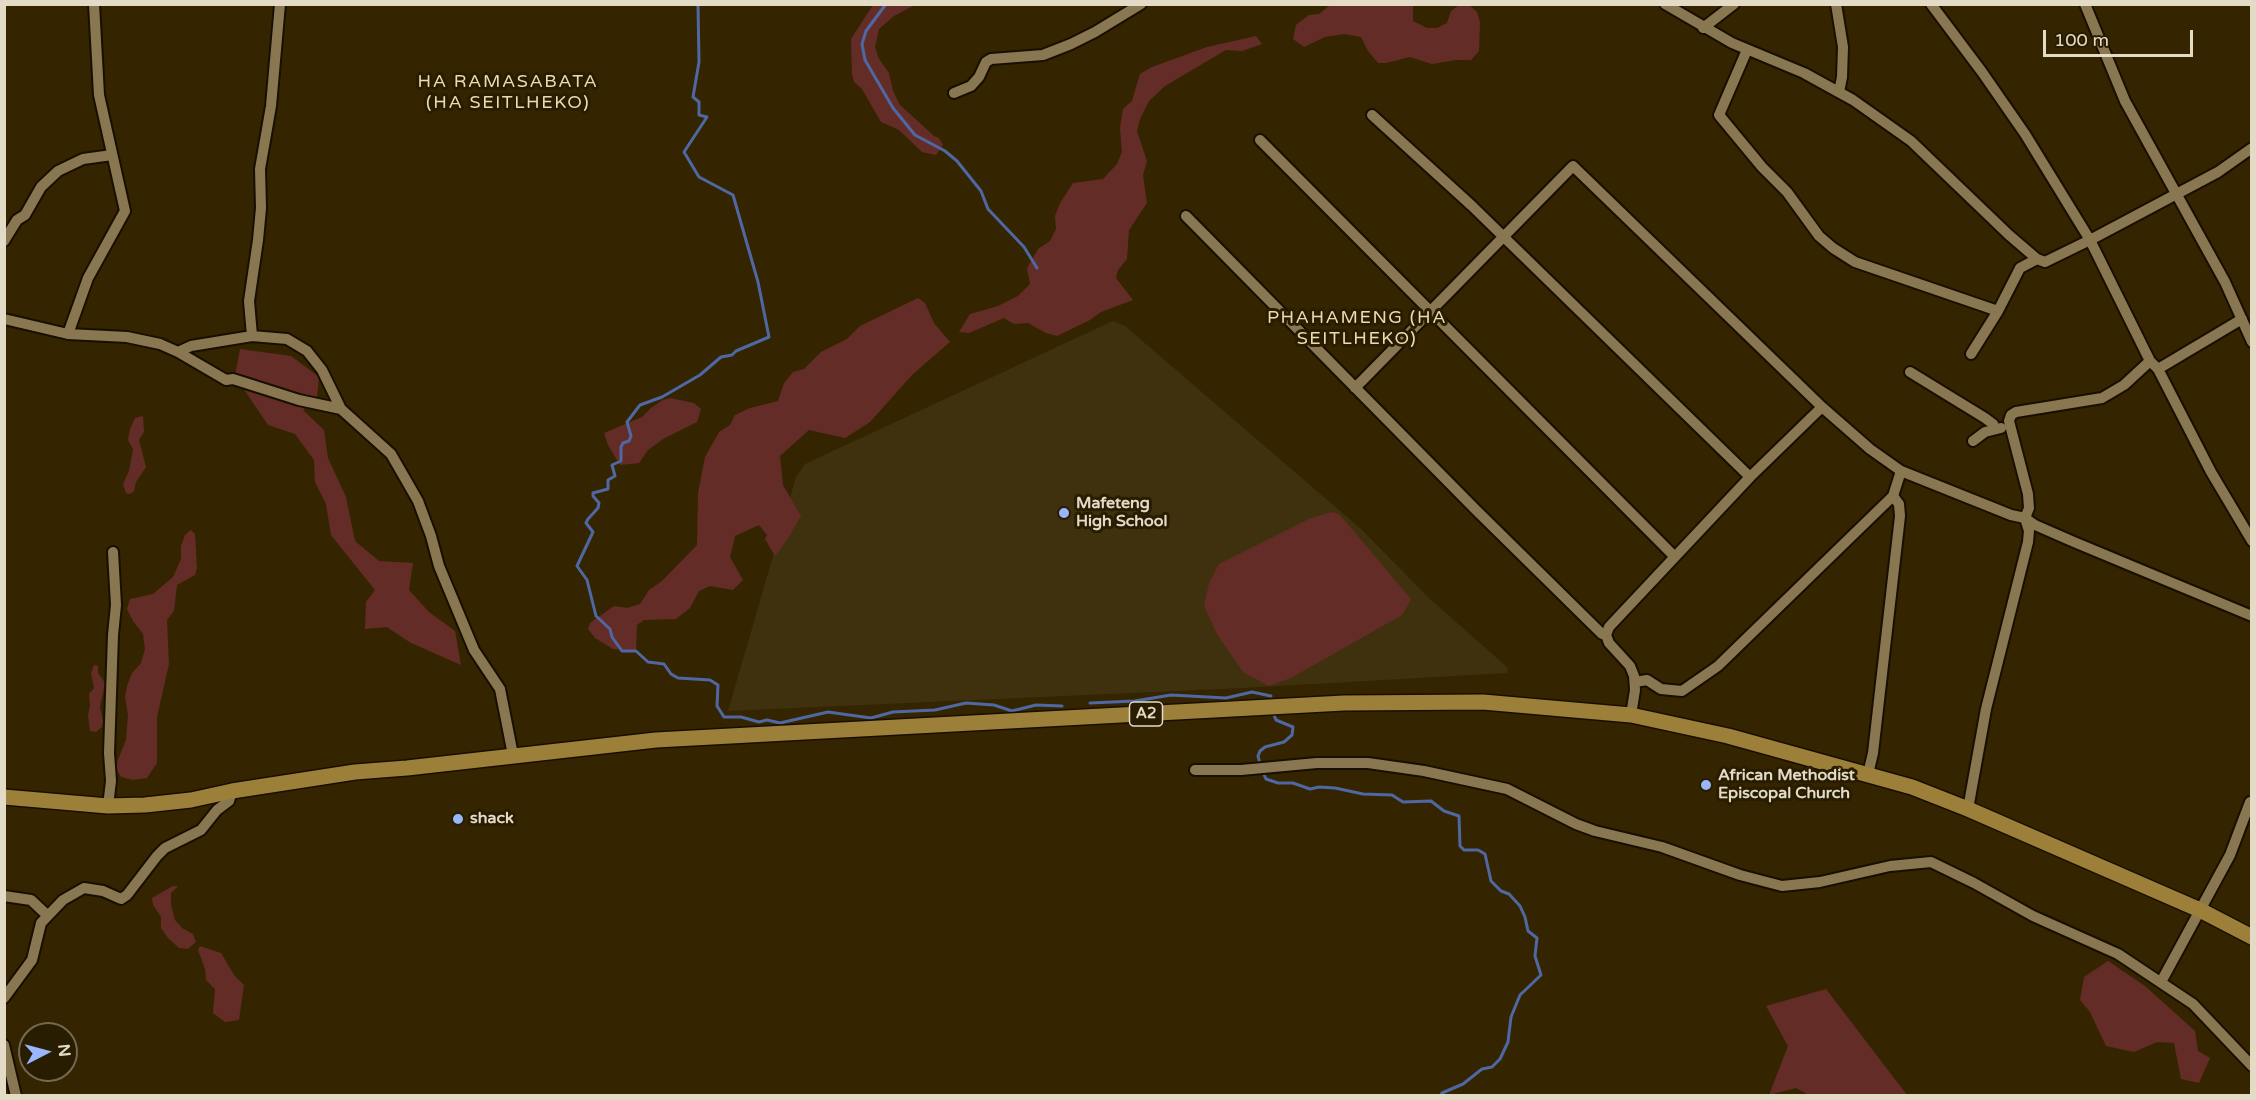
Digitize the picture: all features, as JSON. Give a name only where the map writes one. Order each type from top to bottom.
[{"type":"main road","name":"A2","points":[[4,797],[108,806],[192,800],[232,791],[355,772],[727,735],[884,729],[1344,703],[1483,702],[1631,715],[1728,736],[1912,787],[2200,910],[2252,937]]},
{"type":"street","points":[[68,334],[88,278],[125,211],[99,95],[94,4]]},
{"type":"street","points":[[252,336],[249,301],[261,208],[260,169],[271,106],[280,4]]},
{"type":"street","points":[[954,93],[971,86],[979,77],[986,62],[991,59],[1043,55],[1062,48],[1095,32],[1140,4]]},
{"type":"street","points":[[1665,4],[1703,28],[1747,50],[1804,73],[1839,92],[1911,141],[2009,235],[2037,259],[2045,261],[2177,195],[2218,172],[2252,148]]},
{"type":"street","points":[[1703,28],[1734,4]]},
{"type":"street","points":[[1836,4],[1843,47],[1839,92]]},
{"type":"street","points":[[1931,4],[2025,134],[2090,240],[2211,472],[2252,541]]},
{"type":"street","points":[[2085,4],[2125,101],[2225,282],[2252,342]]},
{"type":"street","points":[[1747,50],[1719,114],[1762,167],[1787,192],[1819,236],[1855,262],[1998,311]]},
{"type":"street","points":[[1372,115],[1503,237],[1750,477]]},
{"type":"street","points":[[1260,140],[1674,556]]},
{"type":"street","points":[[4,241],[17,220],[25,214],[40,187],[58,171],[83,159],[112,155]]},
{"type":"street","points":[[1355,388],[1573,166],[1822,407],[1870,449],[1901,471],[2011,515],[2025,518],[2035,525],[2074,542],[2252,616]]},
{"type":"street","points":[[1186,216],[1355,388],[1594,626],[1606,635],[1609,643],[1630,666],[1635,682],[1631,715]]},
{"type":"street","points":[[1971,354],[1998,311],[2020,268],[2037,259]]},
{"type":"street","points":[[4,319],[68,334],[127,337],[160,344],[226,380],[233,379],[315,405],[341,409]]},
{"type":"street","points":[[1968,809],[1986,709],[2028,542],[2029,531],[2025,518],[2029,508],[2028,494],[2011,426],[2011,415],[2016,412],[2102,398],[2154,365],[2241,319]]},
{"type":"street","points":[[178,352],[191,346],[252,336],[287,339],[308,351],[322,370],[341,409],[391,454],[418,501],[439,566],[470,642],[500,689],[513,755]]},
{"type":"street","points":[[1910,372],[1976,412],[1995,428]]},
{"type":"street","points":[[1606,635],[1609,627],[1674,556],[1822,407]]},
{"type":"street","points":[[1973,441],[1995,428],[2011,426]]},
{"type":"street","points":[[1635,682],[1647,680],[1661,689],[1682,691],[1718,666],[1893,496],[1901,471]]},
{"type":"street","points":[[1868,774],[1873,753],[1900,516],[1899,504],[1893,496]]},
{"type":"street","points":[[108,806],[111,781],[109,753],[116,604],[113,552]]},
{"type":"street","points":[[1195,770],[1241,770],[1328,763],[1368,763],[1424,771],[1507,789],[1586,827],[1662,847],[1757,881],[1782,885],[1820,882],[1890,866],[1932,862],[2033,916],[2118,954],[2193,1004],[2252,1066]]},
{"type":"street","points":[[4,998],[32,960],[41,923],[63,900],[84,888],[104,891],[121,899],[127,896],[165,848],[201,831],[217,810],[229,801],[232,791]]},
{"type":"street","points":[[2161,982],[2230,855],[2250,802]]},
{"type":"street","points":[[4,896],[31,900],[47,915]]},
{"type":"street","points":[[4,1045],[16,1095]]},
{"type":"shaded area","points":[[873,5],[915,5],[894,16],[879,29],[875,47],[879,59],[889,73],[893,91],[900,105],[939,138],[943,145],[936,155],[922,152],[899,130],[881,122],[862,89],[854,82],[851,39]]},
{"type":"shaded area","points":[[1330,5],[1413,5],[1413,21],[1427,28],[1437,28],[1447,23],[1451,11],[1459,5],[1469,5],[1477,12],[1480,22],[1479,51],[1471,60],[1432,64],[1410,57],[1378,63],[1368,51],[1361,37],[1344,34],[1325,37],[1304,47],[1293,39],[1296,25],[1309,15],[1319,14]]},
{"type":"shaded area","points":[[1256,36],[1262,44],[1242,51],[1226,50],[1165,86],[1149,101],[1140,119],[1137,131],[1147,161],[1143,175],[1147,203],[1129,230],[1127,259],[1118,270],[1116,278],[1133,300],[1101,312],[1057,336],[1028,323],[1014,324],[1004,318],[969,333],[959,332],[970,314],[998,306],[1018,296],[1030,284],[1027,268],[1038,249],[1050,241],[1056,229],[1055,216],[1060,203],[1073,183],[1103,179],[1117,164],[1122,152],[1120,128],[1123,109],[1132,101],[1140,74],[1152,67],[1207,47]]},
{"type":"shaded area","points":[[918,298],[925,303],[934,323],[950,342],[913,374],[870,422],[845,438],[809,430],[780,456],[783,485],[801,516],[775,556],[765,539],[767,535],[759,525],[735,536],[730,557],[743,580],[733,590],[710,586],[699,591],[690,608],[676,619],[644,620],[637,625],[636,651],[613,649],[595,638],[588,629],[590,623],[614,606],[627,608],[640,604],[649,590],[662,581],[697,545],[698,493],[705,457],[719,432],[730,425],[735,415],[750,408],[778,401],[784,383],[793,372],[804,369],[821,352],[847,339],[860,326]]},
{"type":"shaded area","name":"Mafeteng High School","points":[[1113,321],[1125,326],[1361,529],[1429,598],[1508,668],[1507,673],[1243,688],[728,711],[796,477],[805,464]]},
{"type":"shaded area","points":[[240,349],[291,356],[319,377],[317,397],[303,410],[324,430],[328,458],[346,497],[355,541],[379,561],[413,563],[409,590],[429,612],[455,631],[461,665],[411,643],[387,627],[365,629],[366,602],[375,590],[331,535],[326,504],[315,482],[314,460],[295,434],[268,425],[235,376]]},
{"type":"shaded area","points":[[670,398],[694,403],[701,409],[697,422],[663,439],[648,450],[639,463],[620,465],[604,433],[642,417],[651,408]]},
{"type":"shaded area","points":[[143,416],[144,432],[139,440],[146,467],[136,482],[134,491],[130,494],[126,493],[123,484],[129,471],[133,449],[128,440],[135,418]]},
{"type":"shaded area","points":[[1331,512],[1339,514],[1411,599],[1402,615],[1291,678],[1269,686],[1243,672],[1217,634],[1204,606],[1209,583],[1219,564],[1309,519]]},
{"type":"shaded area","points":[[191,530],[195,534],[197,568],[195,575],[177,585],[174,611],[167,620],[169,664],[157,717],[157,763],[147,778],[133,780],[121,777],[115,767],[126,740],[127,686],[132,673],[141,663],[145,649],[143,634],[127,609],[130,599],[153,594],[173,577],[181,559],[181,546],[185,535]]},
{"type":"shaded area","points":[[94,665],[98,666],[98,673],[105,683],[100,707],[102,727],[96,732],[90,731],[88,715],[89,694],[94,688],[91,673]]},
{"type":"shaded area","points":[[173,886],[178,886],[171,893],[175,920],[182,928],[193,934],[196,942],[188,949],[179,948],[168,938],[161,928],[161,917],[153,905],[152,898]]},
{"type":"shaded area","points":[[200,946],[221,953],[234,975],[244,985],[239,1020],[225,1022],[213,1013],[215,989],[206,980],[205,969],[198,950]]},
{"type":"shaded area","points":[[2108,961],[2145,986],[2195,1031],[2198,1051],[2210,1058],[2199,1083],[2181,1079],[2174,1043],[2157,1042],[2134,1052],[2106,1046],[2090,1012],[2080,1000],[2084,977]]},
{"type":"shaded area","points":[[1826,989],[1907,1095],[1809,1095],[1796,1088],[1769,1095],[1788,1046],[1766,1006]]},
{"type":"waterway","points":[[698,4],[699,62],[693,97],[699,102],[699,115],[707,117],[684,152],[699,177],[733,195],[758,282],[769,337],[736,351],[732,355],[721,357],[700,375],[662,397],[640,405],[627,422],[631,436],[629,441],[623,443],[621,447],[621,461],[612,465],[615,476],[608,480],[608,489],[593,493],[599,503],[598,508],[586,523],[593,532],[577,566],[587,580],[596,616],[610,629],[612,637],[622,651],[636,651],[648,662],[664,664],[671,674],[678,678],[710,680],[718,685],[717,706],[724,717],[741,717],[759,722],[767,720],[780,723],[828,712],[871,718],[893,712],[935,710],[966,703],[994,705],[1012,711],[1036,705],[1062,706]]},
{"type":"waterway","points":[[886,4],[866,31],[862,44],[865,60],[893,108],[915,135],[945,151],[957,161],[981,191],[988,209],[1024,247],[1037,268]]},
{"type":"waterway","points":[[1090,703],[1135,701],[1171,695],[1226,698],[1252,692],[1271,696]]},
{"type":"waterway","points":[[1274,715],[1276,720],[1293,727],[1292,735],[1284,742],[1265,747],[1260,751],[1258,756],[1266,779],[1278,783],[1293,783],[1310,789],[1335,788],[1363,794],[1392,795],[1403,802],[1431,801],[1444,811],[1459,816],[1460,846],[1464,850],[1478,850],[1485,854],[1491,881],[1501,891],[1509,894],[1520,906],[1528,931],[1537,938],[1535,956],[1541,975],[1520,995],[1511,1017],[1508,1042],[1500,1059],[1492,1067],[1482,1069],[1463,1084],[1440,1096]]},
{"type":"place","name":"Mafeteng High School","points":[[1064,513]]},
{"type":"place","name":"African Methodist Episcopal Church","points":[[1706,785]]},
{"type":"place","name":"shack","points":[[458,819]]},
{"type":"district","name":"HA RAMASABATA (HA SEITLHEKO)","points":[[508,92]]},
{"type":"district","name":"PHAHAMENG (HA SEITLHEKO)","points":[[1357,328]]}]
